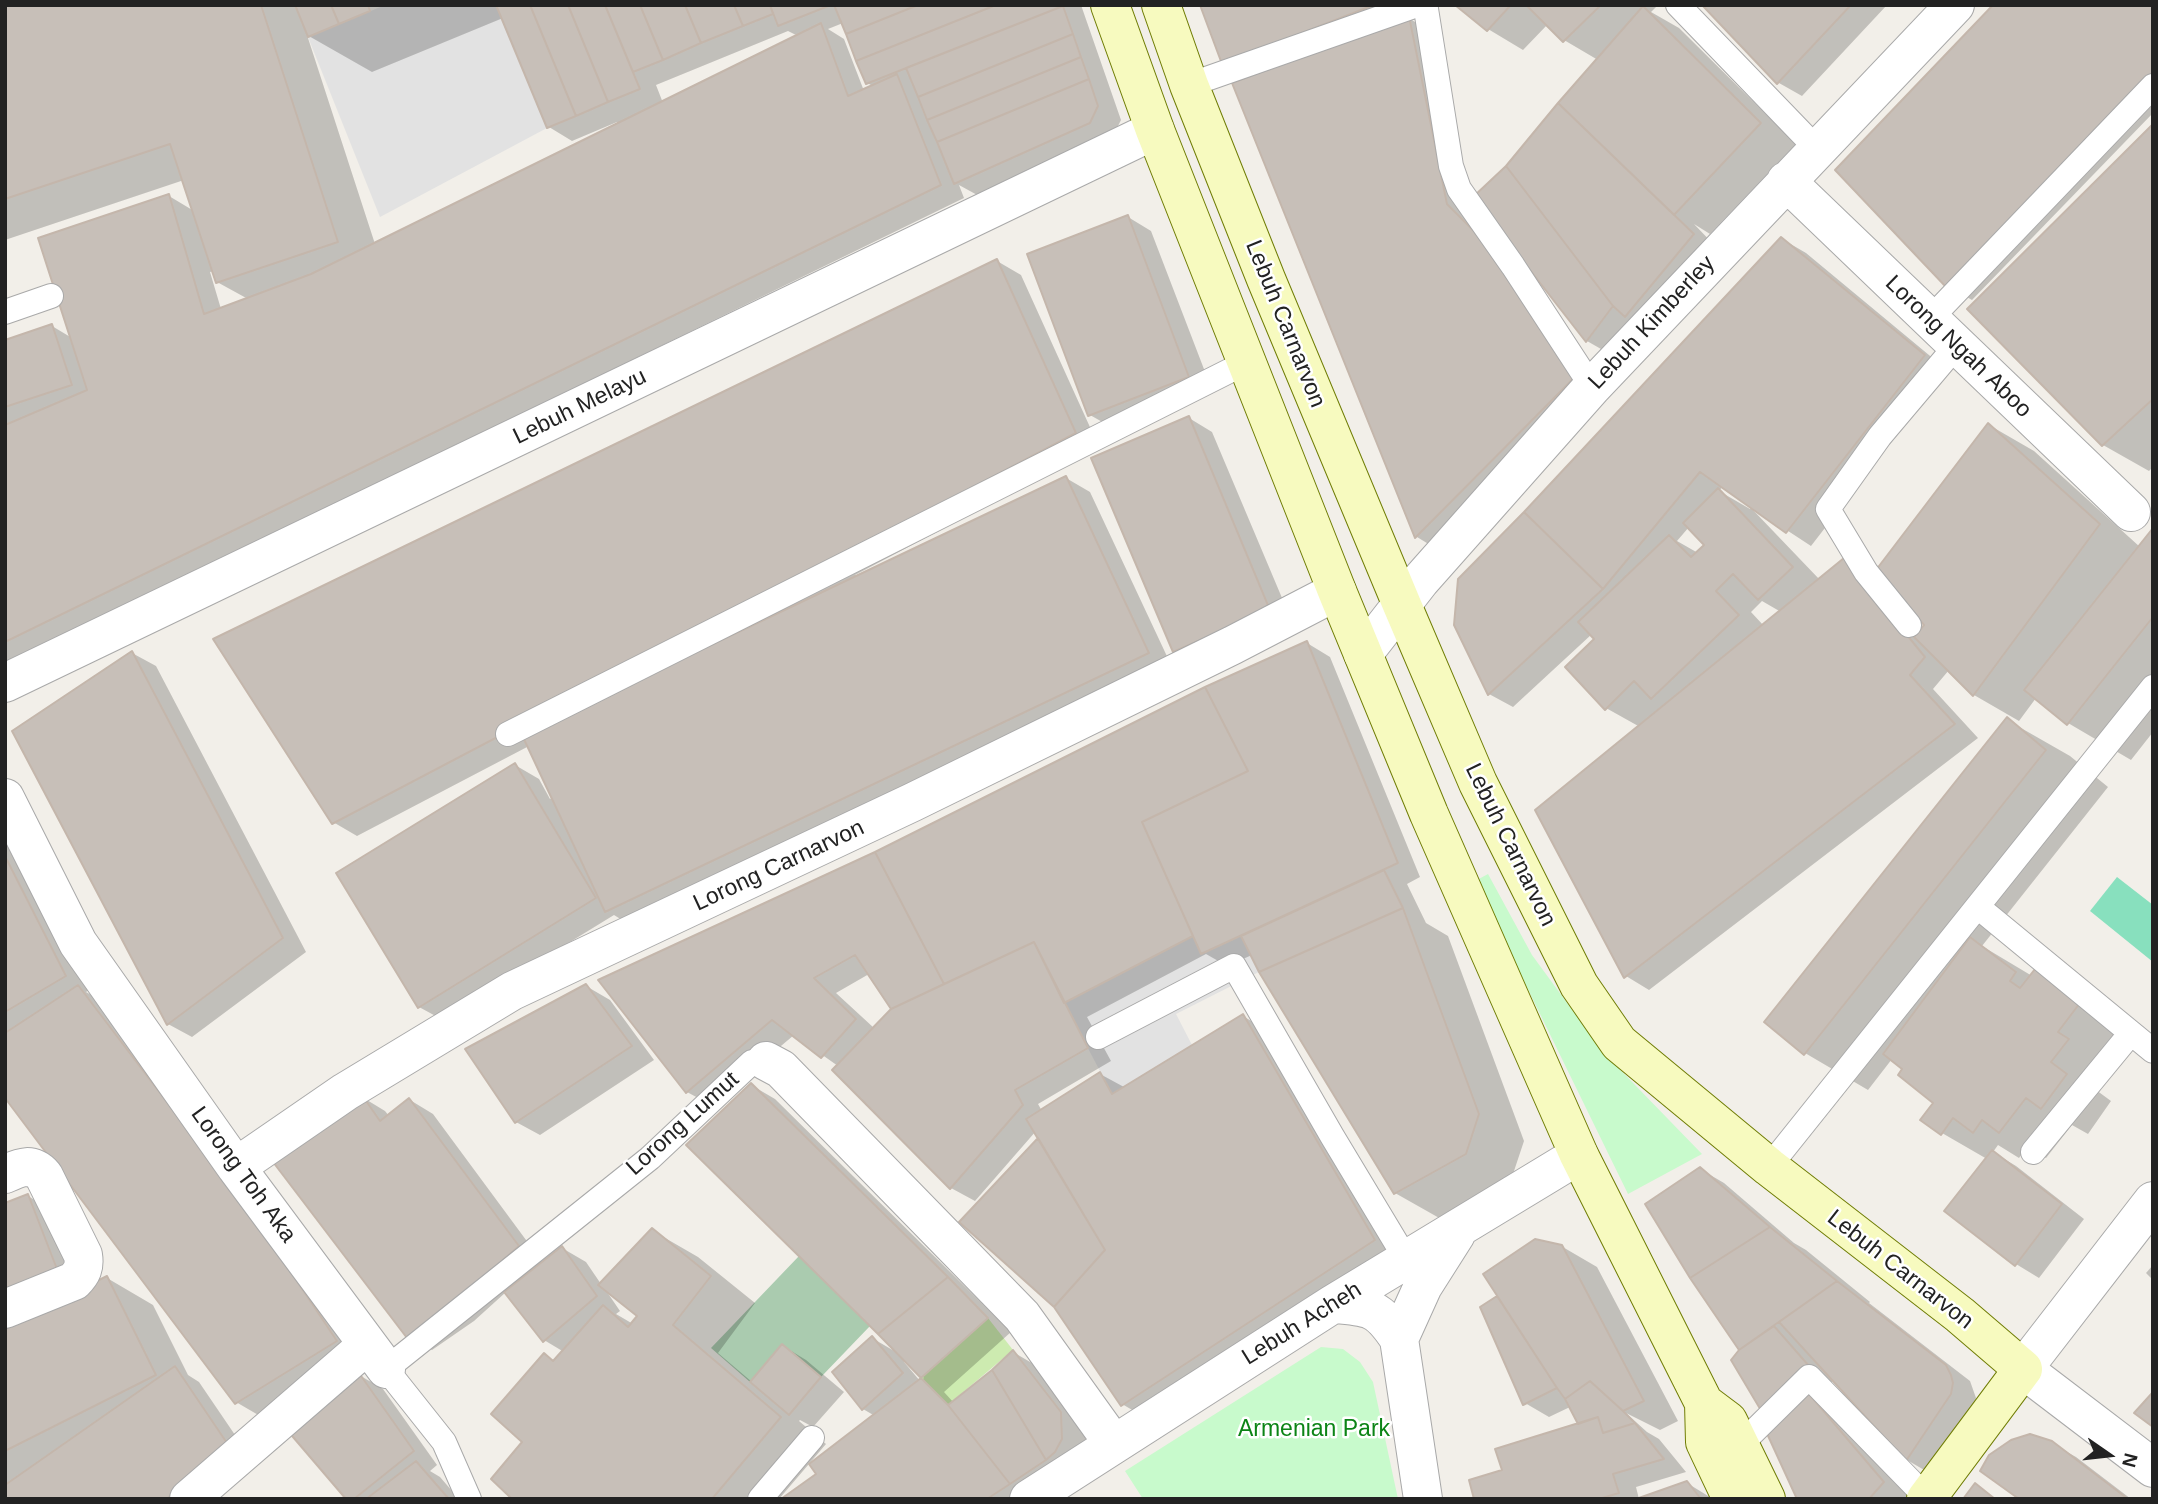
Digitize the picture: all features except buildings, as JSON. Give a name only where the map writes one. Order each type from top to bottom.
[{"type":"main road","points":[[1110,5],[1155,130],[1337,590],[1429,814],[1579,1155],[1704,1403],[1705,1442],[1732,1499]]},
{"type":"main road","name":"Lebuh Carnarvon","points":[[1161,5],[1189,85],[1266,279],[1402,605],[1478,783],[1579,985],[1619,1043],[1769,1167],[1960,1315],[2023,1369]]},
{"type":"main road","points":[[1926,1498],[2023,1369]]},
{"type":"main road","points":[[1704,1403],[1728,1421],[1766,1499]]},
{"type":"street","name":"Lebuh Kimberley","points":[[1363,654],[1420,581],[1592,387],[1955,5]]},
{"type":"street","name":"Lebuh Melayu","points":[[5,683],[1155,130]]},
{"type":"street","name":"Lorong Ngah Aboo","points":[[1786,181],[2131,512]]},
{"type":"street","name":"Lorong Carnarvon","points":[[236,1167],[345,1092],[512,990],[913,803],[1233,646],[1337,590]]},
{"type":"street","name":"Lorong Toh Aka","points":[[5,798],[78,943],[236,1167],[377,1357]]},
{"type":"street","name":"Lorong Lumut","points":[[766,1061],[781,1069],[1022,1316],[1113,1443]]},
{"type":"street","name":"Lebuh Acheh","points":[[1029,1499],[1333,1304],[1579,1155]]},
{"type":"street","points":[[5,1174],[29,1166],[38,1169],[83,1255],[85,1265],[74,1280],[5,1309]]},
{"type":"street","points":[[2023,1369],[2153,1201]]},
{"type":"street","points":[[1398,1339],[1423,1286],[1461,1226]]},
{"type":"street","points":[[1333,1304],[1364,1306],[1385,1317],[1398,1339],[1423,1499]]},
{"type":"street","points":[[189,1499],[377,1357]]},
{"type":"street","name":"Lebuh Carnarvon","points":[[2023,1369],[2153,1468]]},
{"type":"lane","points":[[1189,85],[1417,5],[1423,6],[1426,9],[1451,166],[1459,189],[1514,266],[1592,387]]},
{"type":"lane","points":[[1678,5],[1817,149]]},
{"type":"lane","points":[[1929,320],[2153,86]]},
{"type":"lane","points":[[5,312],[51,296]]},
{"type":"lane","points":[[1909,625],[1866,572],[1828,509],[1880,436],[1956,346]]},
{"type":"lane","points":[[508,734],[1247,362]]},
{"type":"lane","points":[[1769,1167],[2153,687]]},
{"type":"lane","points":[[1978,907],[2153,1051]]},
{"type":"lane","points":[[1098,1037],[1234,966],[1406,1259]]},
{"type":"lane","points":[[2033,1152],[2130,1033]]},
{"type":"lane","name":"Lorong Lumut","points":[[377,1357],[650,1158],[752,1062],[766,1061]]},
{"type":"lane","points":[[377,1357],[444,1442],[469,1499]]},
{"type":"lane","points":[[1740,1444],[1809,1377],[1926,1498]]},
{"type":"lane","points":[[760,1499],[812,1438]]},
{"type":"green space","points":[[1488,874],[1532,955],[1603,1052],[1702,1154],[1628,1194],[1475,881]]},
{"type":"green space","points":[[2117,877],[2153,905],[2153,962],[2090,911]]},
{"type":"green space","points":[[799,1256],[870,1326],[821,1377],[782,1344],[750,1382],[711,1348]]},
{"type":"green space","points":[[988,1318],[1013,1350],[948,1405],[921,1378]]},
{"type":"green space","name":"Armenian Park","points":[[1321,1347],[1343,1349],[1360,1362],[1373,1382],[1398,1499],[1143,1499],[1125,1471]]},
{"type":"shaded area","points":[[385,5],[496,5],[547,128],[380,217],[308,37]]},
{"type":"shaded area","points":[[1193,936],[1202,954],[1241,936],[1259,972],[1176,1014],[1192,1045],[1112,1094],[1064,1003]]}]
